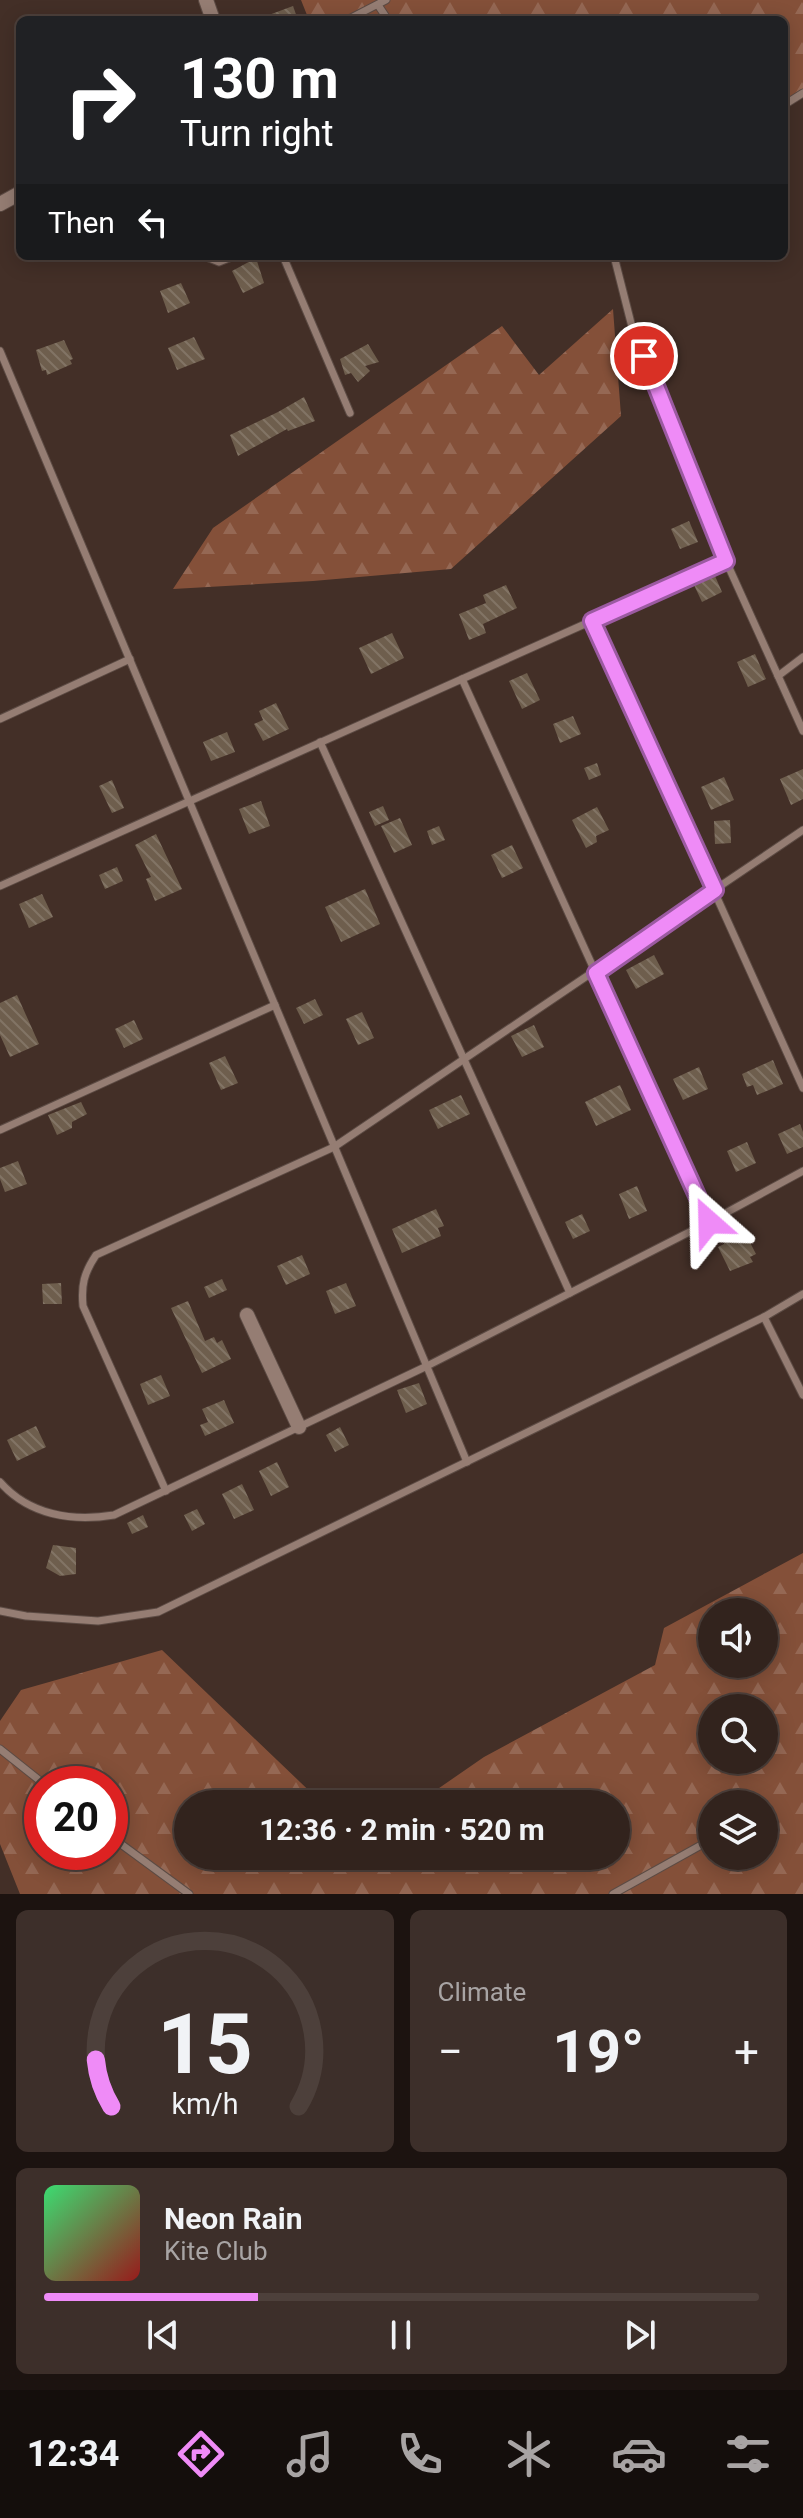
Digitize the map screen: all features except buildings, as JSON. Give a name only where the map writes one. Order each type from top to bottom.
[{"type":"street","points":[[247,1315],[299,1427]]},
{"type":"lane","points":[[355,16],[382,2]]},
{"type":"lane","points":[[285,260],[350,413]]},
{"type":"lane","points":[[615,260],[632,327],[726,561],[803,731]]},
{"type":"lane","points":[[0,351],[467,1462]]},
{"type":"lane","points":[[0,886],[726,561]]},
{"type":"lane","points":[[592,621],[803,1088]]},
{"type":"lane","points":[[778,676],[803,657]]},
{"type":"lane","points":[[0,719],[130,659]]},
{"type":"lane","points":[[462,679],[709,1222]]},
{"type":"lane","points":[[320,742],[570,1293]]},
{"type":"lane","points":[[166,1491],[83,1306],[81,1287],[85,1272],[96,1255],[334,1147],[596,973],[803,830]]},
{"type":"lane","points":[[0,1130],[275,1005]]},
{"type":"lane","points":[[0,1482],[27,1505],[61,1517],[88,1519],[114,1515],[427,1366],[803,1171]]},
{"type":"lane","points":[[0,1611],[98,1621],[158,1612],[764,1317],[803,1294]]},
{"type":"lane","points":[[764,1317],[803,1395]]},
{"type":"lane","points":[[0,1749],[24,1768]]},
{"type":"lane","points":[[613,1894],[698,1847]]},
{"type":"lane","points":[[128,1849],[189,1894]]},
{"type":"green space","points":[[301,0],[803,0],[803,92],[788,102],[788,16],[307,16]]},
{"type":"green space","points":[[613,309],[621,416],[451,569],[173,589],[213,528],[502,326],[539,375]]},
{"type":"green space","points":[[803,1553],[803,1894],[20,1894],[0,1844],[0,1721],[21,1690],[162,1650],[308,1790],[174,1790],[174,1870],[630,1870],[630,1790],[436,1790],[484,1757],[655,1665],[664,1628],[698,1610],[698,1678],[778,1678],[778,1598],[720,1598]]},
{"type":"route","points":[[644,356],[726,561],[592,621],[715,890],[596,973],[709,1222]]}]
